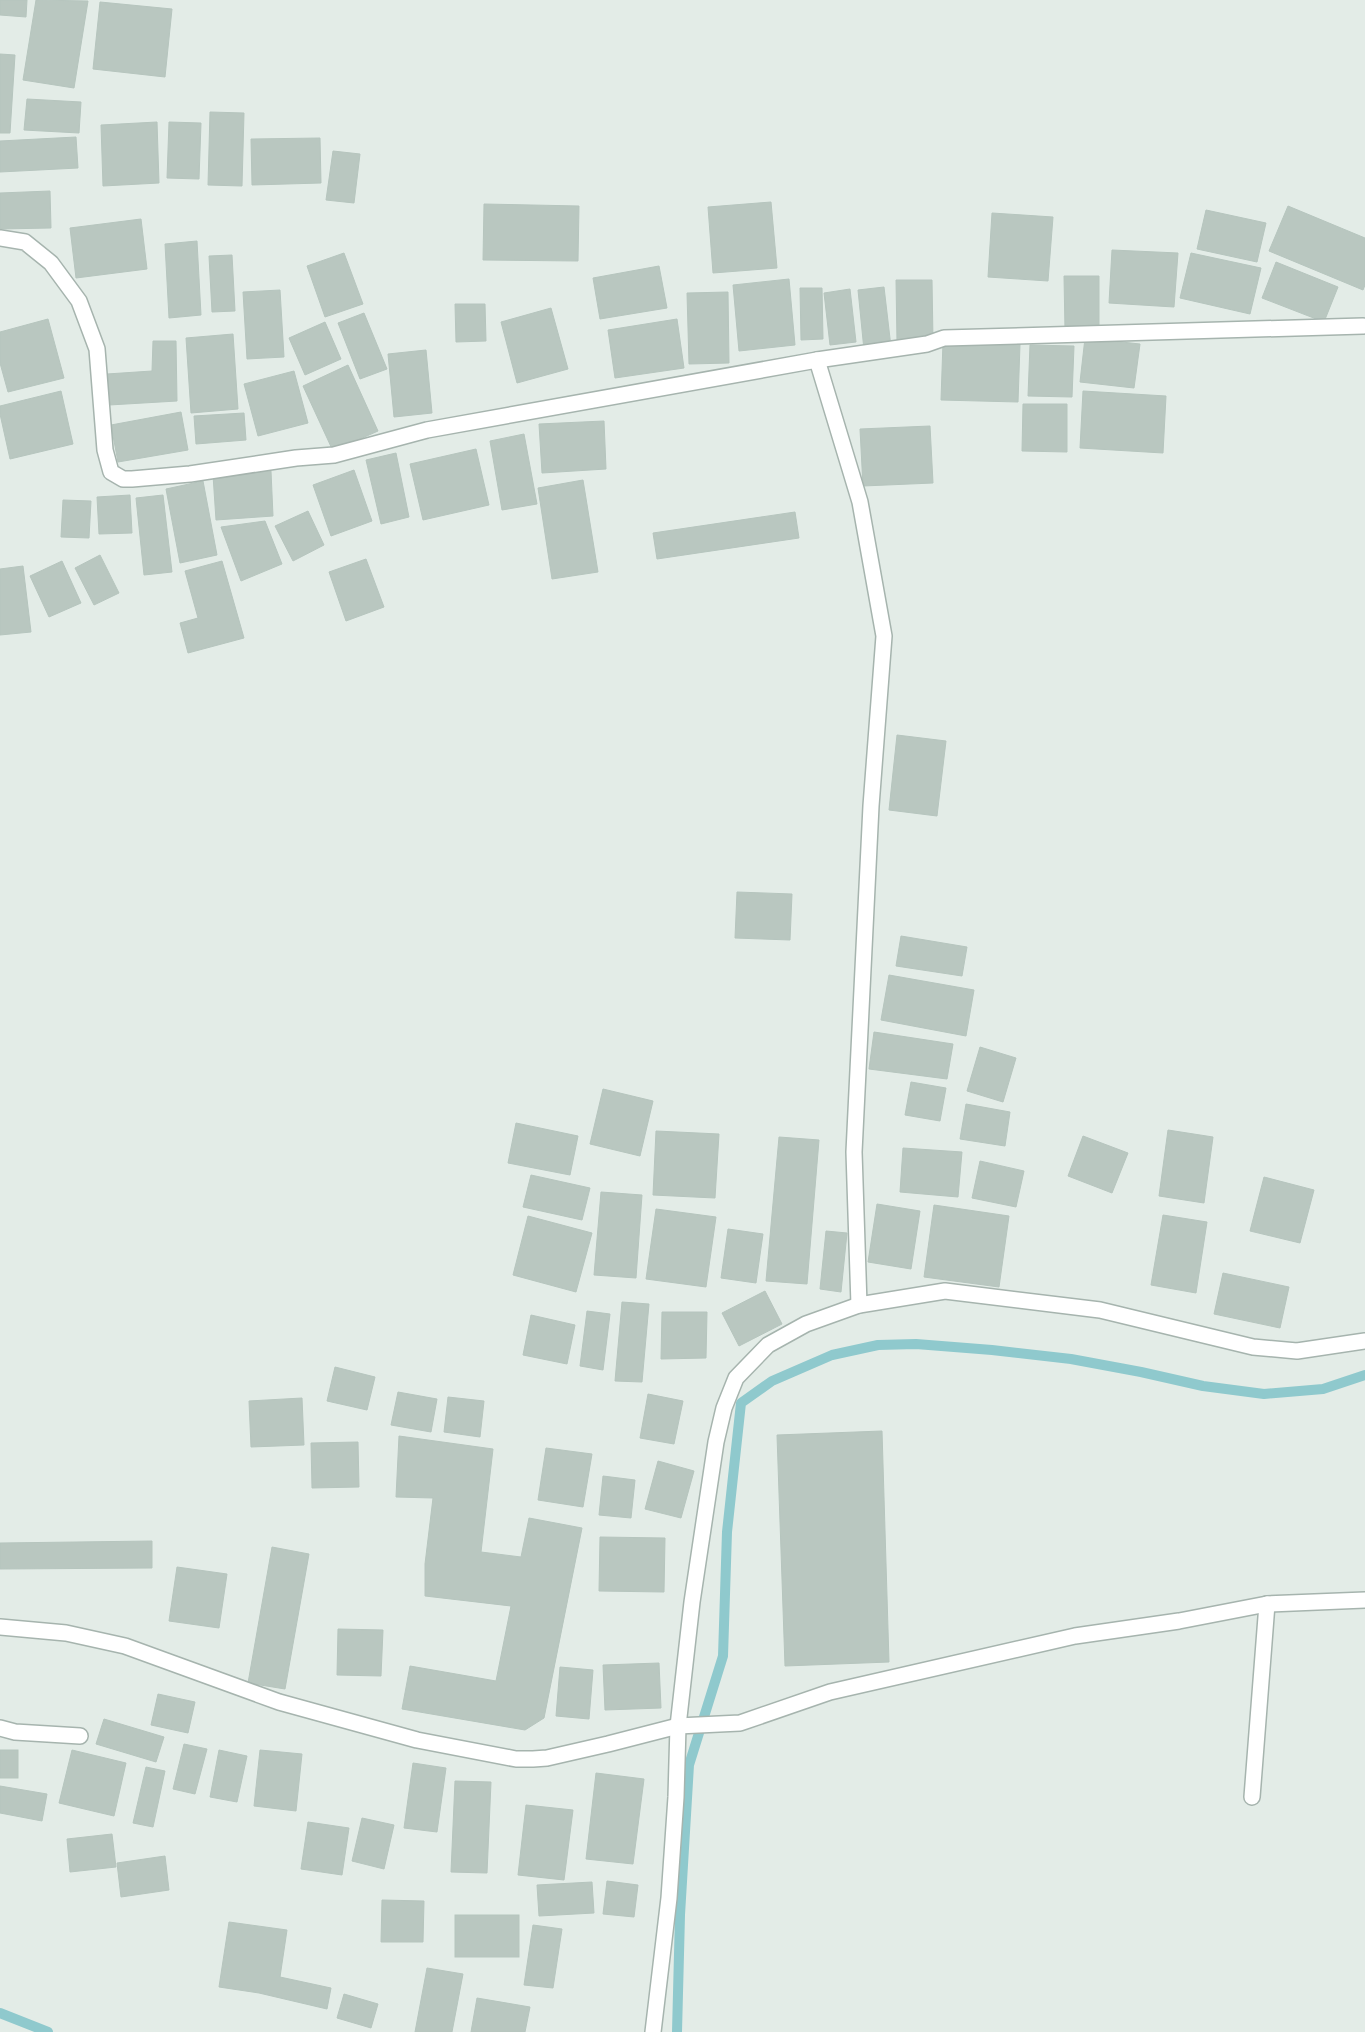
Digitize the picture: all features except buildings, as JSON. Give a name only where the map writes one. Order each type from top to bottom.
[{"type":"street","points":[[0,238],[25,242],[52,263],[80,301],[97,350],[105,450],[108,464],[111,472],[123,479],[190,474],[334,454],[428,430],[817,360],[927,344],[944,338],[1363,326]]},
{"type":"street","points":[[817,360],[860,502],[884,636],[871,806],[854,1152],[859,1305]]},
{"type":"street","points":[[653,2032],[669,1889],[684,1725],[692,1602],[716,1442],[724,1408],[736,1378],[768,1345],[806,1324],[859,1305],[945,1291],[1100,1310],[1253,1347],[1297,1351],[1365,1341]]},
{"type":"street","points":[[0,1627],[66,1633],[125,1646],[279,1702],[417,1740],[516,1759],[547,1758],[684,1725],[740,1723],[830,1692],[1075,1636],[1179,1621],[1266,1604],[1365,1600]]},
{"type":"street","points":[[1252,1797],[1266,1604]]},
{"type":"street","points":[[0,1728],[15,1732],[80,1736]]},
{"type":"waterway","points":[[677,2032],[680,1915],[689,1765],[723,1656],[727,1532],[741,1403],[772,1381],[832,1355],[878,1345],[916,1344],[1071,1359],[1203,1386],[1264,1394],[1323,1389],[1365,1375]]},
{"type":"waterway","points":[[0,2013],[48,2032]]}]
